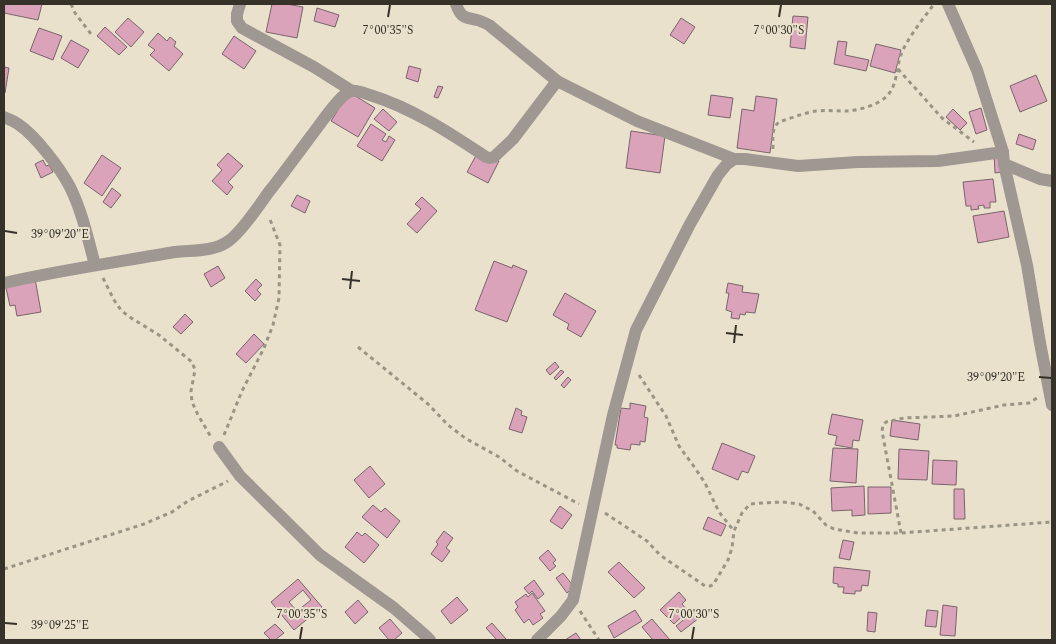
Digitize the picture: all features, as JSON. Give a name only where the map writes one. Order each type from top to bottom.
[{"type":"street","points":[[240,4],[236,21],[242,28],[314,67],[352,91],[385,99],[458,138],[490,158],[494,157],[512,139],[557,81]]},
{"type":"street","points":[[456,4],[459,12],[466,19],[477,20],[488,25],[557,81],[636,121],[734,160]]},
{"type":"street","points":[[948,4],[977,70],[1027,265],[1051,398]]},
{"type":"street","points":[[4,283],[95,265],[218,246],[228,242],[263,201],[328,114],[343,96],[352,91]]},
{"type":"street","points":[[4,117],[18,124],[33,137],[51,158],[70,186],[82,217],[95,265]]},
{"type":"street","points":[[537,640],[561,616],[573,600],[613,415],[636,330],[690,224],[718,175],[727,164],[734,160],[745,159],[798,166],[858,162],[938,161],[999,156],[1040,179],[1052,181]]},
{"type":"street","points":[[219,447],[240,476],[320,555],[394,608],[430,640]]},
{"type":"path","points":[[70,4],[91,34]]},
{"type":"path","points":[[774,163],[773,130],[779,122],[814,112],[829,110],[848,111],[876,103],[887,96],[893,85],[901,55],[907,42],[935,4]]},
{"type":"path","points":[[898,70],[942,118],[999,156]]},
{"type":"path","points":[[219,447],[242,391],[264,348],[273,325],[278,298],[280,244],[263,201]]},
{"type":"path","points":[[95,265],[121,310],[158,335],[192,362],[195,370],[191,391],[192,402],[198,415],[219,447]]},
{"type":"path","points":[[358,347],[428,404],[465,438],[499,457],[517,471],[593,509],[647,542],[660,555],[705,586],[713,585],[728,560],[734,531],[742,513],[750,504],[761,502],[799,504],[813,511],[826,525],[834,529],[858,532],[901,533],[1052,522]]},
{"type":"path","points":[[628,358],[662,409],[679,446],[705,483],[719,512],[734,531]]},
{"type":"path","points":[[901,533],[882,432],[883,425],[886,422],[904,418],[954,416],[1004,405],[1029,403],[1040,397],[1051,398]]},
{"type":"path","points":[[4,570],[144,524],[172,512],[188,501],[240,476]]},
{"type":"path","points":[[573,600],[599,640]]},
{"type":"building","points":[[4,4],[42,4],[38,20],[4,13]]},
{"type":"building","points":[[272,4],[303,7],[297,38],[266,32]]},
{"type":"building","points":[[317,8],[339,15],[335,27],[314,21]]},
{"type":"building","points":[[793,16],[808,17],[805,49],[790,47]]},
{"type":"building","points":[[128,18],[144,32],[131,47],[115,32]]},
{"type":"building","points":[[681,18],[695,27],[684,44],[670,35]]},
{"type":"building","points":[[105,27],[127,47],[119,55],[97,36]]},
{"type":"building","points":[[39,28],[62,36],[53,60],[30,51]]},
{"type":"building","points":[[158,33],[167,41],[170,37],[176,42],[174,46],[183,54],[169,71],[150,55],[155,50],[148,45]]},
{"type":"building","points":[[234,36],[256,51],[244,69],[222,54]]},
{"type":"building","points":[[71,40],[89,50],[78,68],[61,58]]},
{"type":"building","points":[[838,41],[847,42],[845,55],[869,60],[866,71],[834,64]]},
{"type":"building","points":[[876,44],[901,50],[895,73],[870,66]]},
{"type":"building","points":[[409,66],[421,69],[418,82],[406,78]]},
{"type":"building","points":[[4,67],[9,68],[5,93],[4,92]]},
{"type":"building","points":[[1036,75],[1047,101],[1020,112],[1010,86]]},
{"type":"building","points":[[438,86],[443,87],[438,98],[434,97]]},
{"type":"building","points":[[349,92],[375,108],[358,137],[331,121]]},
{"type":"building","points":[[711,95],[733,98],[730,118],[708,115]]},
{"type":"building","points":[[756,96],[777,99],[770,153],[737,148],[742,109],[754,111]]},
{"type":"building","points":[[981,108],[987,130],[976,134],[969,112]]},
{"type":"building","points":[[383,109],[397,122],[389,131],[374,119]]},
{"type":"building","points":[[953,109],[967,123],[960,130],[946,117]]},
{"type":"building","points":[[371,124],[386,134],[382,140],[386,142],[389,136],[395,140],[382,161],[357,146]]},
{"type":"building","points":[[631,131],[665,136],[660,173],[626,168]]},
{"type":"building","points":[[1019,134],[1036,140],[1033,150],[1016,144]]},
{"type":"building","points":[[479,150],[499,161],[488,183],[467,172]]},
{"type":"building","points":[[228,153],[243,166],[228,182],[233,187],[227,195],[212,181],[222,170],[217,165]]},
{"type":"building","points":[[994,153],[1000,153],[1002,172],[995,173]]},
{"type":"building","points":[[102,155],[121,168],[102,196],[84,183]]},
{"type":"building","points":[[43,160],[46,166],[49,165],[53,172],[41,178],[35,164]]},
{"type":"building","points":[[993,179],[996,202],[990,202],[990,208],[984,208],[984,205],[978,206],[979,209],[971,210],[971,206],[966,206],[963,182]]},
{"type":"building","points":[[112,188],[121,195],[111,208],[103,202]]},
{"type":"building","points":[[297,195],[310,201],[305,213],[291,206]]},
{"type":"building","points":[[422,197],[437,211],[417,233],[407,224],[421,209],[415,204]]},
{"type":"building","points":[[1004,211],[1009,237],[978,243],[973,216]]},
{"type":"building","points":[[494,261],[512,268],[513,265],[527,271],[507,322],[475,310]]},
{"type":"building","points":[[218,266],[225,278],[211,287],[204,274]]},
{"type":"building","points":[[34,273],[41,312],[17,316],[15,305],[10,306],[6,288]]},
{"type":"building","points":[[256,279],[262,285],[257,290],[261,294],[255,301],[245,291]]},
{"type":"building","points":[[728,283],[743,286],[742,292],[759,294],[755,313],[746,312],[745,315],[740,314],[739,319],[731,318],[732,312],[726,310],[729,293],[726,293]]},
{"type":"building","points":[[565,293],[596,311],[581,337],[567,329],[569,324],[553,315]]},
{"type":"building","points":[[185,314],[193,322],[181,334],[173,327]]},
{"type":"building","points":[[254,334],[264,344],[246,363],[236,354]]},
{"type":"building","points":[[555,362],[559,367],[550,375],[546,370]]},
{"type":"building","points":[[561,370],[564,372],[556,380],[554,378]]},
{"type":"building","points":[[568,377],[571,380],[564,388],[561,385]]},
{"type":"building","points":[[630,403],[646,406],[644,417],[648,418],[645,442],[640,441],[640,445],[631,444],[630,450],[617,448],[617,445],[615,445],[621,408],[630,409]]},
{"type":"building","points":[[516,408],[522,411],[521,415],[527,417],[522,433],[509,429]]},
{"type":"building","points":[[832,414],[863,420],[859,441],[853,440],[852,448],[835,445],[837,436],[828,434]]},
{"type":"building","points":[[892,420],[920,424],[918,440],[890,436]]},
{"type":"building","points":[[722,443],[755,456],[748,473],[742,471],[738,480],[712,469]]},
{"type":"building","points":[[833,448],[858,449],[856,483],[830,481]]},
{"type":"building","points":[[899,449],[929,451],[927,480],[898,479]]},
{"type":"building","points":[[933,460],[957,461],[956,485],[932,484]]},
{"type":"building","points":[[370,466],[385,484],[369,498],[354,480]]},
{"type":"building","points":[[864,486],[865,515],[852,516],[852,510],[832,511],[831,488]]},
{"type":"building","points":[[868,487],[891,487],[891,513],[868,514]]},
{"type":"building","points":[[954,489],[964,489],[965,519],[954,519]]},
{"type":"building","points":[[373,505],[381,512],[385,508],[400,521],[387,538],[362,517]]},
{"type":"building","points":[[560,506],[572,515],[562,529],[550,521]]},
{"type":"building","points":[[708,517],[726,525],[721,536],[703,529]]},
{"type":"building","points":[[444,531],[453,538],[446,548],[450,551],[442,562],[431,554],[438,544],[436,542]]},
{"type":"building","points":[[357,532],[362,536],[365,533],[379,545],[364,563],[345,547]]},
{"type":"building","points":[[843,540],[854,542],[850,560],[839,558]]},
{"type":"building","points":[[548,550],[556,560],[553,563],[556,566],[550,571],[539,558]]},
{"type":"building","points":[[619,562],[645,588],[634,598],[608,572]]},
{"type":"building","points":[[834,567],[870,571],[868,586],[862,585],[861,591],[855,591],[855,594],[843,593],[844,587],[838,587],[838,584],[833,583]]},
{"type":"building","points":[[563,573],[574,587],[567,593],[556,578]]},
{"type":"building","points":[[298,579],[322,607],[294,630],[271,602]],"holes":[[[303,590],[311,600],[297,611],[289,602]]]},
{"type":"building","points":[[534,580],[544,594],[538,599],[532,591],[529,594],[524,588]]},
{"type":"building","points":[[679,592],[686,600],[682,604],[688,611],[674,624],[660,610]]},
{"type":"building","points":[[532,593],[545,611],[540,614],[543,618],[533,625],[529,619],[524,623],[515,610],[518,607],[515,602],[526,594],[528,597]]},
{"type":"building","points":[[457,597],[468,610],[451,624],[441,611]]},
{"type":"building","points":[[358,600],[368,612],[355,624],[345,612]]},
{"type":"building","points":[[943,605],[957,607],[955,636],[940,635]]},
{"type":"building","points":[[635,610],[642,621],[614,638],[608,626]]},
{"type":"building","points":[[927,610],[938,611],[936,627],[925,626]]},
{"type":"building","points":[[694,611],[699,618],[681,632],[676,626]]},
{"type":"building","points":[[868,612],[877,613],[875,632],[867,631]]},
{"type":"building","points":[[390,619],[402,633],[394,640],[389,640],[379,628]]},
{"type":"building","points":[[652,619],[670,640],[653,640],[642,627]]},
{"type":"building","points":[[492,623],[505,640],[497,640],[486,628]]},
{"type":"building","points":[[275,624],[284,633],[275,640],[271,640],[264,633]]},
{"type":"building","points":[[576,633],[581,640],[565,640]]}]
